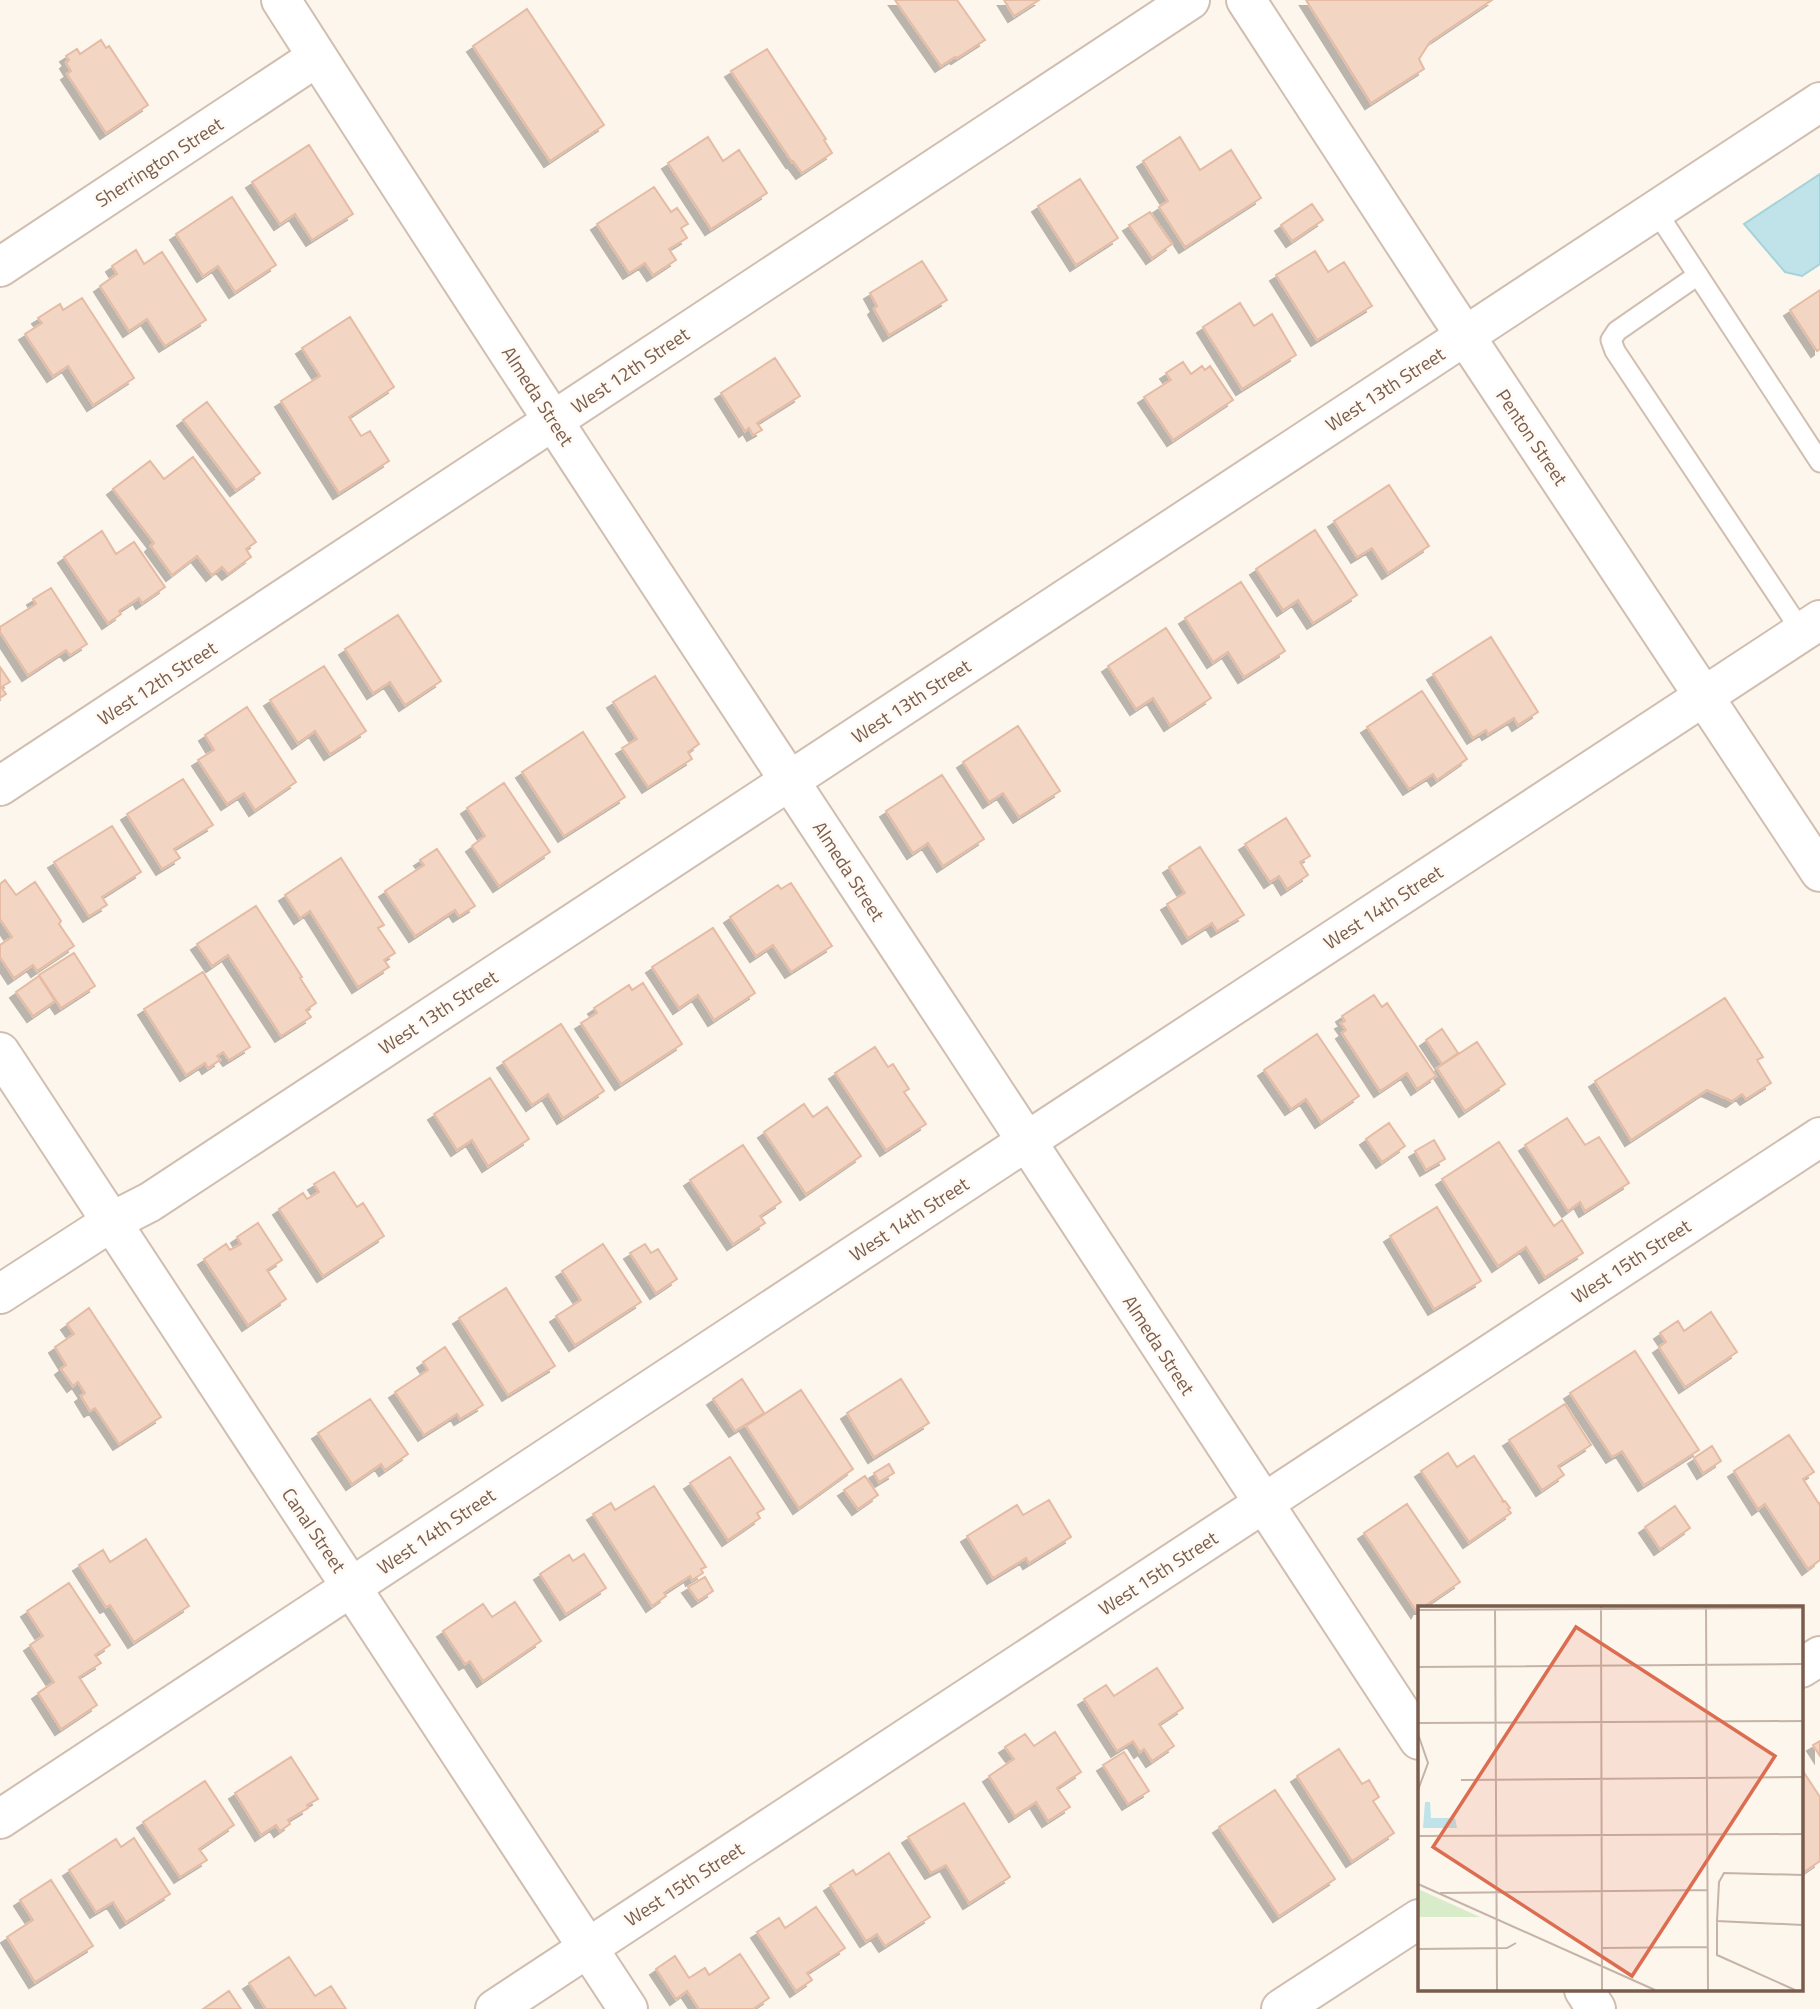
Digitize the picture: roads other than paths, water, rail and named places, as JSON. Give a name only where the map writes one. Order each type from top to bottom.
[{"type":"street","name":"Almeda Street","points":[[281,0],[1262,1504],[1418,1738]]},
{"type":"street","name":"West 12th Street","points":[[0,786],[1190,0]]},
{"type":"street","name":"Penton Street","points":[[1246,0],[1820,872]]},
{"type":"street","name":"Sherrington Street","points":[[0,267],[317,57]]},
{"type":"street","name":"West 13th Street","points":[[0,1294],[111,1222],[150,1202],[1820,102]]},
{"type":"street","name":"West 14th Street","points":[[0,1819],[1811,626]]},
{"type":"street","name":"Canal Street","points":[[0,1052],[628,2009]]},
{"type":"street","name":"West 15th Street","points":[[495,2009],[1820,1137]]},
{"type":"street","points":[[1802,1667],[1820,1656]]},
{"type":"street","points":[[1281,2009],[1418,1920]]},
{"type":"street","points":[[1585,1992],[1596,2009]]},
{"type":"lane","points":[[1656,211],[1820,462]]},
{"type":"lane","points":[[1698,275],[1617,331],[1611,340],[1622,362],[1811,626]]},
{"type":"water","points":[[1820,174],[1820,264],[1802,276],[1785,272],[1744,224]]}]
